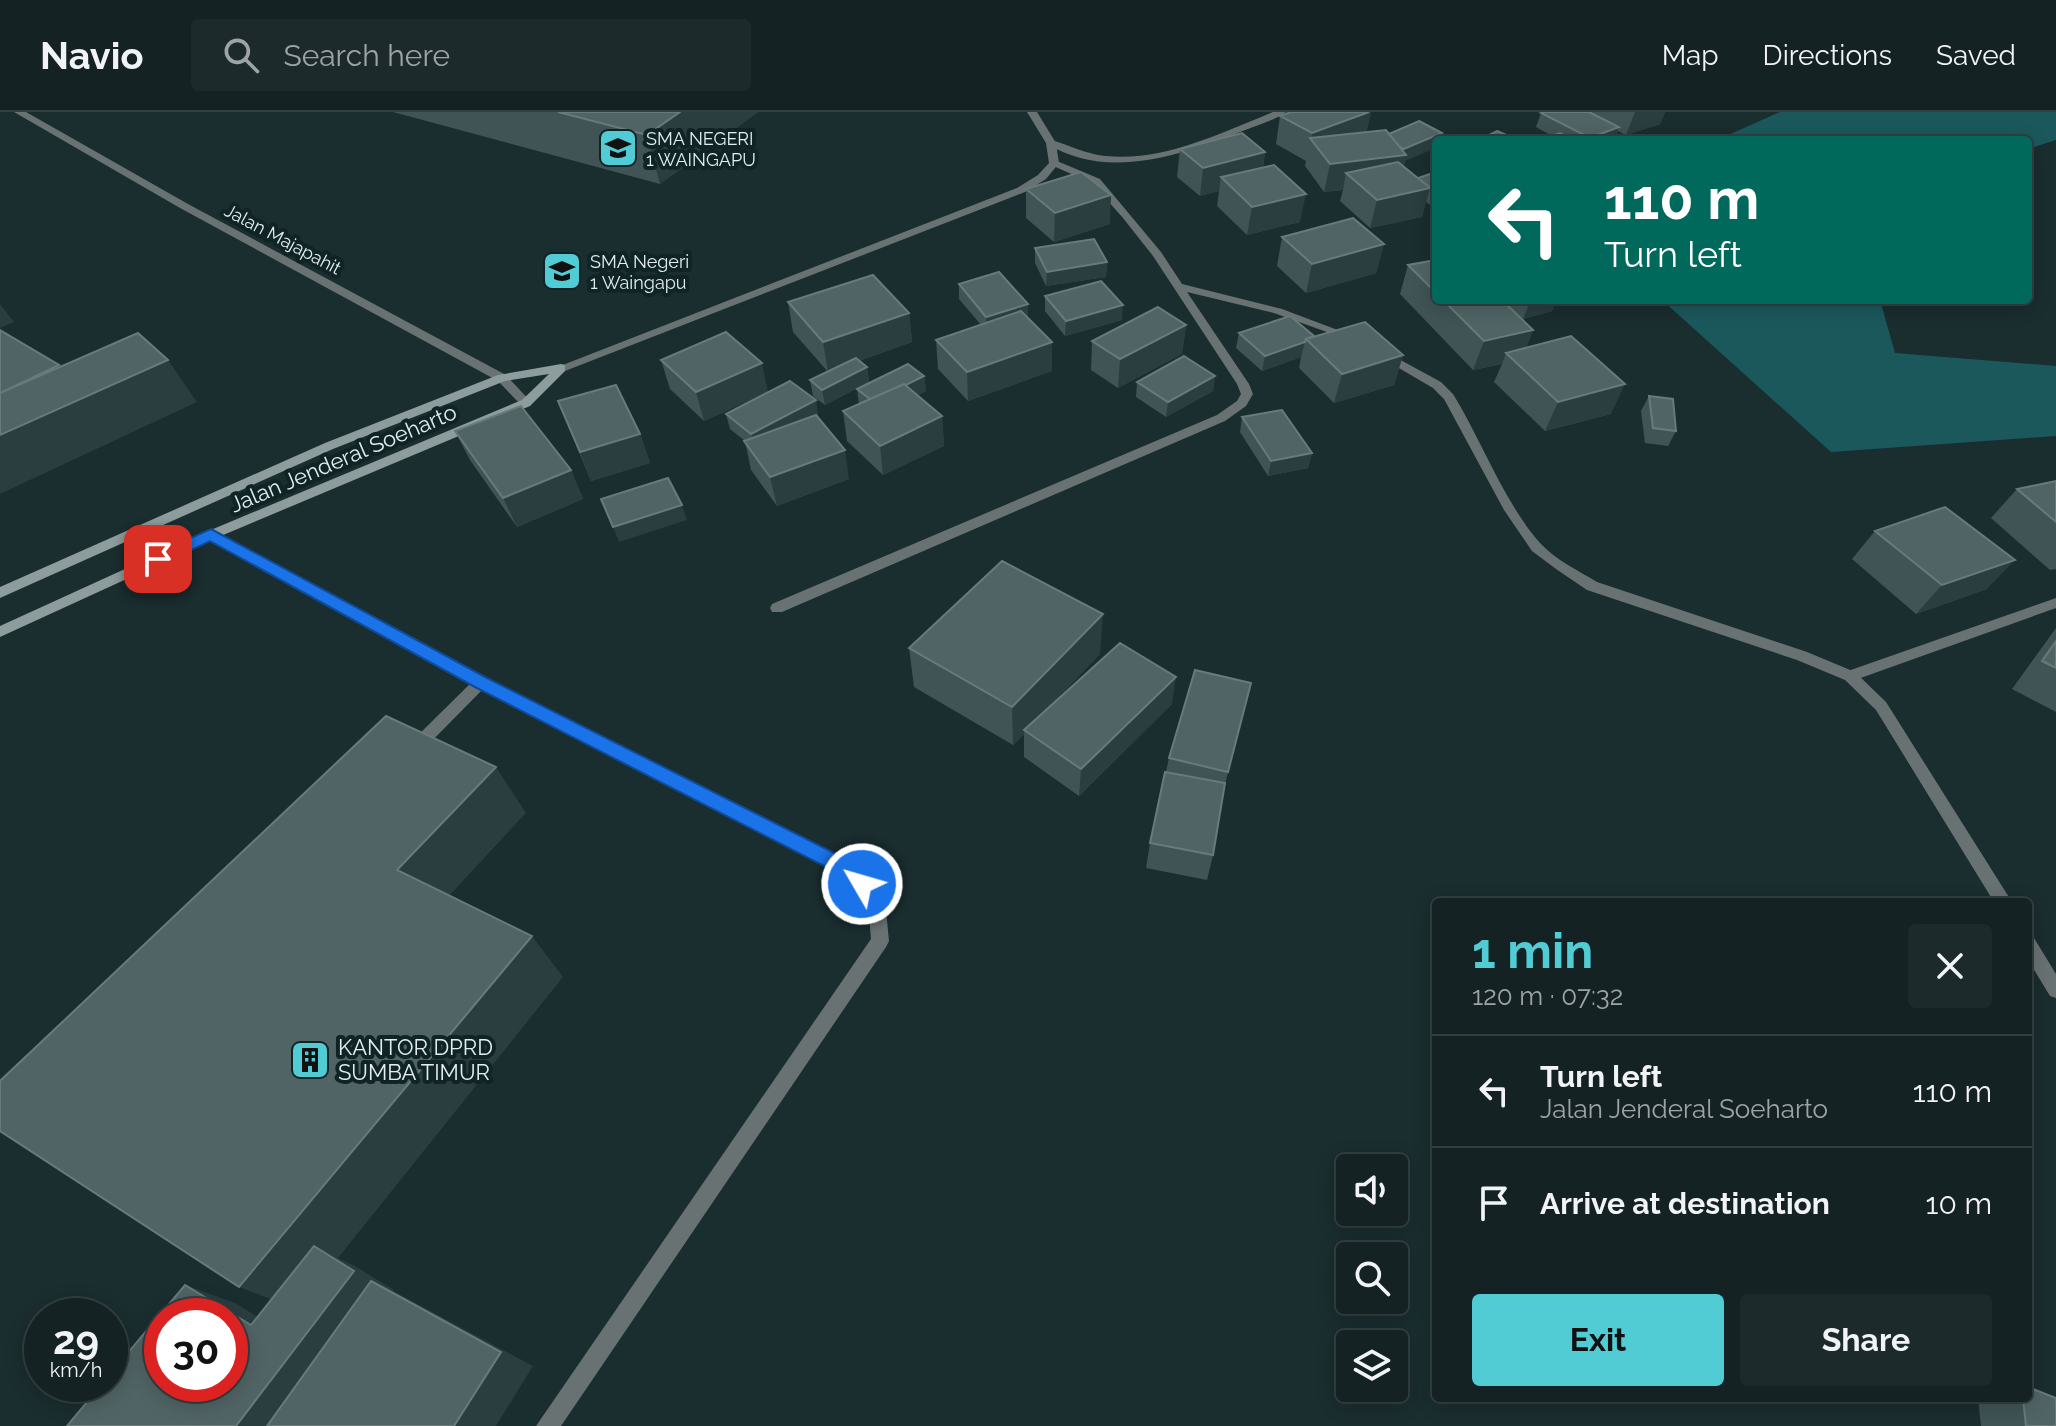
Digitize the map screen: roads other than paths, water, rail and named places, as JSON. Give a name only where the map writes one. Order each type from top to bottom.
[{"type":"main road","name":"Jalan Jenderal Soeharto","points":[[0,593],[329,446],[502,378],[561,368]]},
{"type":"main road","name":"Jalan Jenderal Soeharto","points":[[0,632],[211,535],[526,403],[561,368]]},
{"type":"street","name":"Jalan Majapahit","points":[[19,112],[184,206],[502,378],[526,403]]},
{"type":"street","points":[[1051,143],[1103,159],[1133,161],[1201,142],[1281,112]]},
{"type":"street","points":[[777,608],[1234,411],[1247,394],[1157,254],[1105,190],[1096,181],[1054,163],[1051,143],[1035,116]]},
{"type":"street","name":"Jalan Jenderal Soeharto","points":[[561,368],[996,201],[1042,177],[1054,163]]},
{"type":"street","points":[[1178,286],[1325,326],[1437,385],[1449,397],[1509,507],[1537,548],[1592,586],[1802,656],[1850,676],[1881,706],[2001,898]]},
{"type":"street","points":[[211,535],[481,682],[847,868],[876,900],[880,941],[547,1426]]},
{"type":"street","points":[[1850,676],[2056,603]]},
{"type":"street","points":[[404,759],[481,682]]},
{"type":"street","points":[[2032,951],[2056,990]]},
{"type":"place","name":"SMA NEGERI 1 WAINGAPU","points":[[618,148]]},
{"type":"place","name":"SMA Negeri 1 Waingapu","points":[[562,271]]},
{"type":"place","name":"KANTOR DPRD SUMBA TIMUR","points":[[310,1060]]}]
